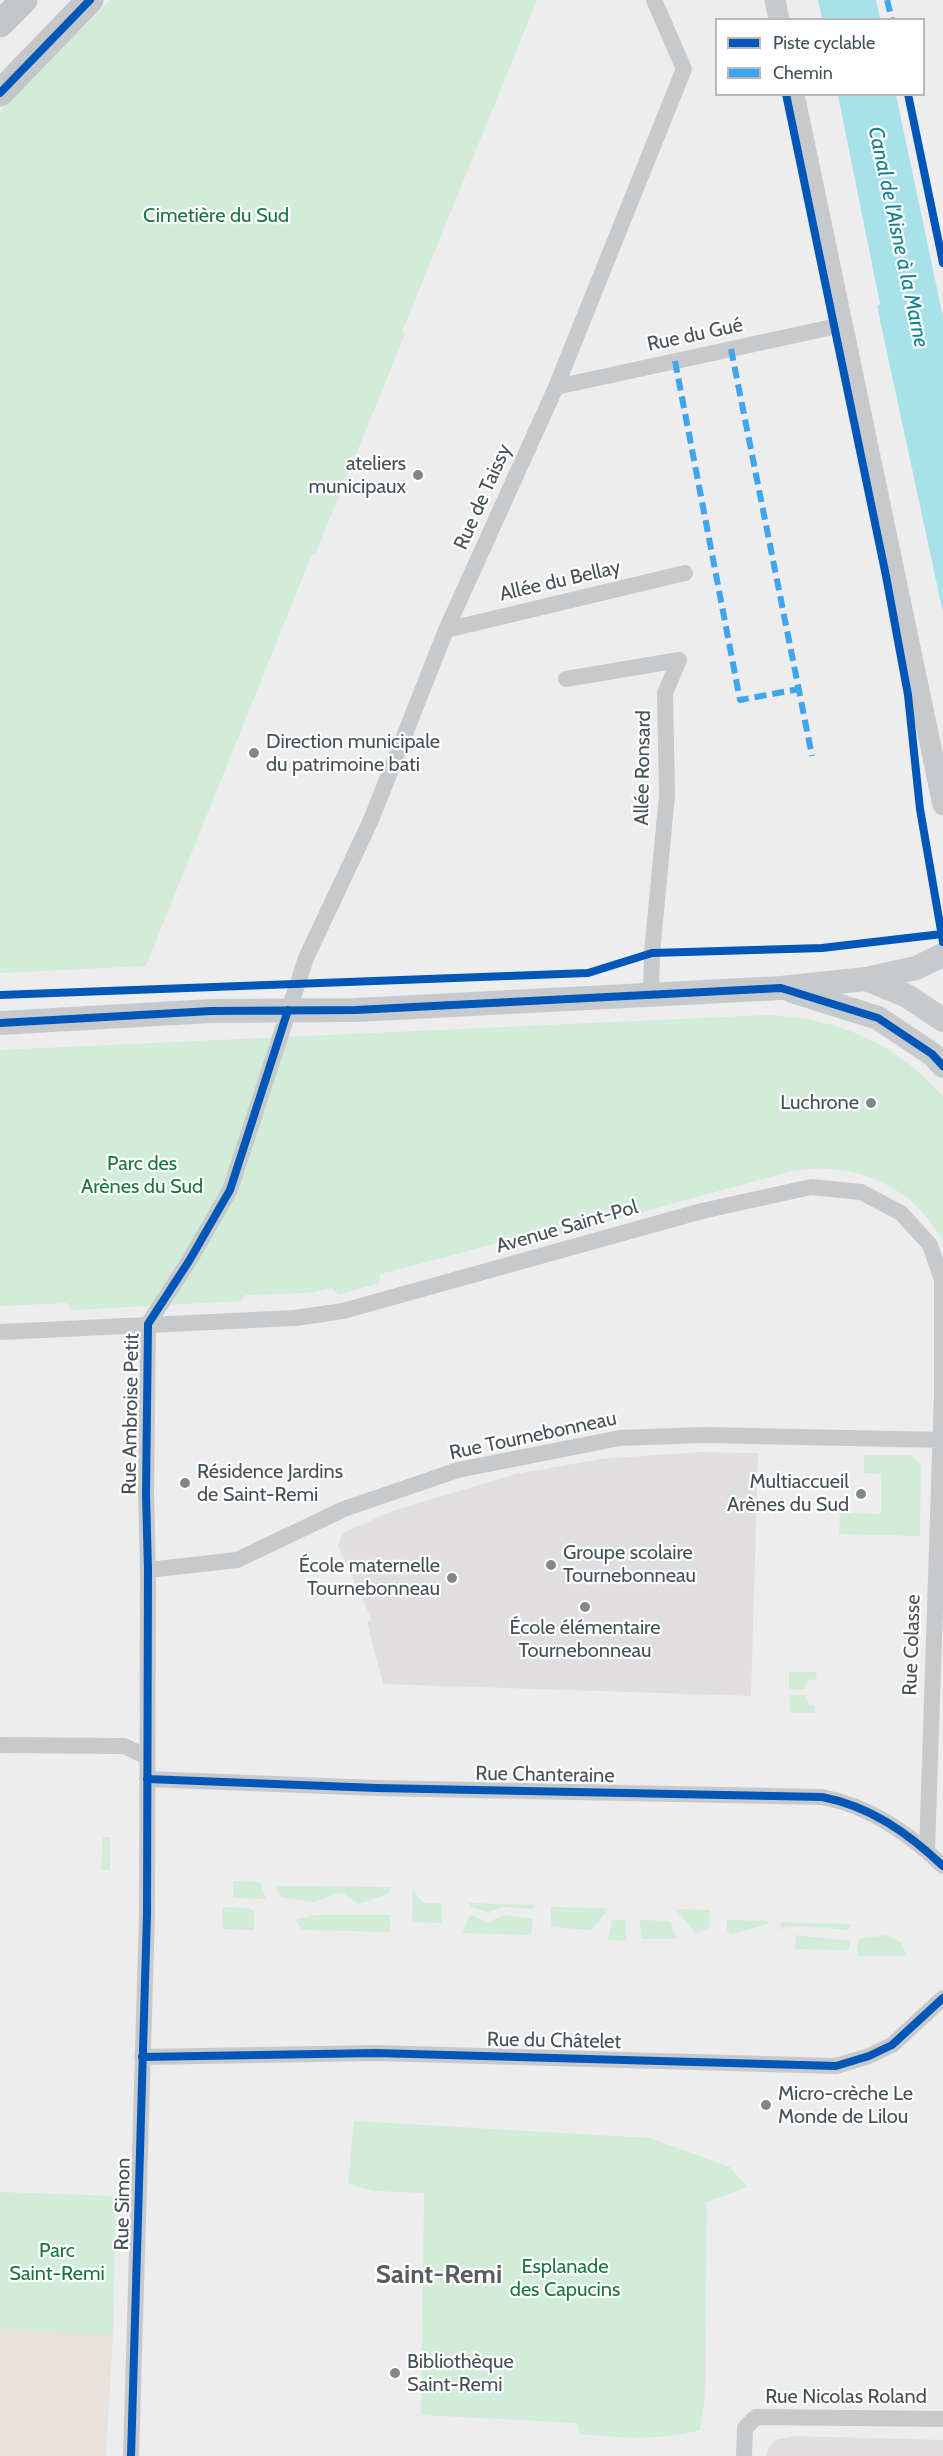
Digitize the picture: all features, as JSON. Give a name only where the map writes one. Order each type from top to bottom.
[{"type":"main road","points":[[0,24],[24,0]]},
{"type":"main road","points":[[0,93],[90,0]]},
{"type":"main road","points":[[0,1023],[211,1011],[356,1010],[781,988],[866,979],[916,968],[943,955]]},
{"type":"main road","points":[[866,979],[907,996],[943,1020]]},
{"type":"main road","points":[[781,988],[878,1018],[932,1054],[943,1066]]},
{"type":"street","name":"Rue de Taissy","points":[[288,1010],[306,958],[371,819],[446,630],[556,387],[684,69],[654,0]]},
{"type":"street","points":[[775,0],[779,18]]},
{"type":"street","points":[[794,96],[943,806]]},
{"type":"street","name":"Rue du Gué","points":[[556,387],[842,325]]},
{"type":"street","name":"Allée du Bellay","points":[[446,630],[685,573]]},
{"type":"street","name":"Allée Ronsard","points":[[566,679],[679,660],[665,693],[667,795],[652,953],[651,993]]},
{"type":"street","name":"Rue Ambroise Petit","points":[[146,1952],[148,1324],[189,1261],[230,1190],[288,1010]]},
{"type":"street","name":"Avenue Saint-Pol","points":[[0,1332],[295,1318],[343,1311],[702,1211],[811,1187],[861,1191],[901,1213],[930,1245],[942,1280],[941,1440]]},
{"type":"street","name":"Rue Tournebonneau","points":[[148,1570],[237,1560],[344,1509],[454,1472],[620,1438],[704,1435],[941,1440]]},
{"type":"street","name":"Rue Colasse","points":[[927,1851],[941,1440]]},
{"type":"street","points":[[0,1745],[124,1746],[147,1757]]},
{"type":"street","name":"Rue Chanteraine","points":[[147,1779],[377,1788],[822,1797],[839,1800],[903,1830],[943,1866]]},
{"type":"street","name":"Rue Simon","points":[[131,2456],[146,1952]]},
{"type":"street","name":"Rue du Châtelet","points":[[142,2057],[376,2053],[836,2066],[869,2056],[892,2045],[943,1998]]},
{"type":"street","name":"Rue Nicolas Roland","points":[[744,2456],[745,2428],[756,2417],[943,2419]]},
{"type":"shaded area","name":"Groupe scolaire Tournebonneau","points":[[700,1452],[758,1453],[751,1696],[383,1684],[367,1622],[372,1620],[338,1546],[343,1533],[392,1511],[516,1474],[601,1459]]},
{"type":"shaded area","points":[[0,2328],[113,2335],[106,2456],[0,2456]]},
{"type":"shaded area","points":[[795,2436],[943,2440],[943,2456],[766,2456],[775,2440]]},
{"type":"green space","name":"Cimetière du Sud","points":[[110,0],[537,0],[402,332],[405,334],[315,555],[312,554],[146,966],[0,973],[0,111]]},
{"type":"green space","name":"Parc des Arènes du Sud","points":[[767,1015],[817,1021],[864,1037],[886,1048],[906,1062],[926,1078],[943,1097],[943,1242],[931,1222],[916,1206],[899,1192],[880,1181],[838,1170],[815,1169],[792,1171],[517,1246],[510,1240],[380,1274],[379,1283],[338,1295],[332,1288],[307,1293],[245,1295],[242,1301],[72,1310],[67,1303],[0,1306],[0,1050]]},
{"type":"green space","points":[[864,1455],[912,1455],[921,1466],[920,1536],[839,1534],[840,1513],[881,1514],[881,1474],[864,1473]]},
{"type":"green space","points":[[789,1672],[816,1672],[817,1679],[809,1680],[803,1690],[789,1689]]},
{"type":"green space","points":[[789,1695],[805,1695],[809,1704],[815,1706],[815,1713],[790,1713]]},
{"type":"green space","points":[[103,1837],[110,1837],[110,1870],[101,1870]]},
{"type":"green space","points":[[233,1881],[260,1882],[266,1899],[233,1898]]},
{"type":"green space","points":[[275,1886],[390,1887],[388,1894],[358,1904],[342,1892],[314,1902],[281,1897]]},
{"type":"green space","points":[[413,1890],[423,1903],[442,1903],[442,1923],[412,1922]]},
{"type":"green space","points":[[468,1903],[535,1905],[533,1909],[504,1907],[488,1912],[470,1907]]},
{"type":"green space","points":[[223,1907],[248,1908],[254,1911],[254,1930],[222,1929]]},
{"type":"green space","points":[[551,1907],[609,1908],[592,1930],[551,1927]]},
{"type":"green space","points":[[675,1909],[710,1910],[709,1928],[697,1934]]},
{"type":"green space","points":[[316,1915],[390,1915],[390,1932],[302,1930],[295,1920]]},
{"type":"green space","points":[[470,1915],[488,1922],[504,1915],[533,1919],[531,1935],[462,1933]]},
{"type":"green space","points":[[612,1920],[626,1920],[626,1941],[608,1940]]},
{"type":"green space","points":[[640,1920],[670,1921],[677,1939],[641,1939]]},
{"type":"green space","points":[[727,1920],[767,1921],[769,1924],[732,1934],[727,1931]]},
{"type":"green space","points":[[781,1922],[851,1924],[847,1930],[801,1926],[780,1929]]},
{"type":"green space","points":[[796,1935],[850,1941],[849,1950],[795,1949]]},
{"type":"green space","points":[[887,1935],[902,1943],[906,1956],[857,1956],[858,1939]]},
{"type":"green space","name":"Esplanade des Capucins","points":[[354,2121],[650,2138],[730,2167],[747,2187],[707,2202],[705,2397],[700,2430],[670,2436],[611,2437],[580,2434],[577,2423],[421,2415],[424,2193],[373,2191],[348,2184]]},
{"type":"green space","name":"Parc Saint-Remi","points":[[0,2192],[116,2196],[113,2335],[0,2328]]},
{"type":"water","points":[[818,0],[876,0],[880,18],[822,18]]},
{"type":"water","name":"Canal de l'Aisne à la Marne","points":[[838,96],[896,96],[943,317],[943,613],[877,306],[880,304]]},
{"type":"marked path","points":[[887,0],[892,18]]},
{"type":"marked path","points":[[731,349],[812,756]]},
{"type":"marked path","points":[[675,361],[740,700],[799,689]]},
{"type":"cycle path","points":[[0,93],[90,0]]},
{"type":"cycle path","points":[[786,96],[886,576],[908,695],[920,809],[943,942]]},
{"type":"cycle path","points":[[908,96],[943,263]]},
{"type":"cycle path","points":[[0,995],[588,973],[652,953],[822,948],[942,934]]},
{"type":"cycle path","points":[[0,1023],[211,1011],[356,1010],[781,988],[878,1018],[932,1054],[943,1066]]},
{"type":"cycle path","points":[[131,2456],[147,1914],[148,1324],[189,1261],[230,1190],[288,1010]]},
{"type":"cycle path","points":[[147,1779],[377,1788],[822,1797],[856,1807],[887,1822],[943,1866]]},
{"type":"cycle path","points":[[142,2057],[376,2053],[836,2066],[869,2056],[892,2045],[943,1998]]},
{"type":"place","name":"ateliers municipaux","points":[[418,475]]},
{"type":"place","name":"Direction municipale du patrimoine bati","points":[[254,753]]},
{"type":"place","name":"Luchrone","points":[[871,1103]]},
{"type":"place","name":"Résidence Jardins de Saint-Remi","points":[[185,1483]]},
{"type":"place","name":"Multiaccueil Arènes du Sud","points":[[861,1494]]},
{"type":"place","name":"Groupe scolaire Tournebonneau","points":[[551,1565]]},
{"type":"place","name":"École maternelle Tournebonneau","points":[[452,1578]]},
{"type":"place","name":"École élémentaire Tournebonneau","points":[[585,1607]]},
{"type":"place","name":"Micro-crèche Le Monde de Lilou","points":[[766,2105]]},
{"type":"place","name":"Bibliothèque Saint-Remi","points":[[395,2373]]},
{"type":"district","name":"Saint-Remi","points":[[439,2275]]}]
